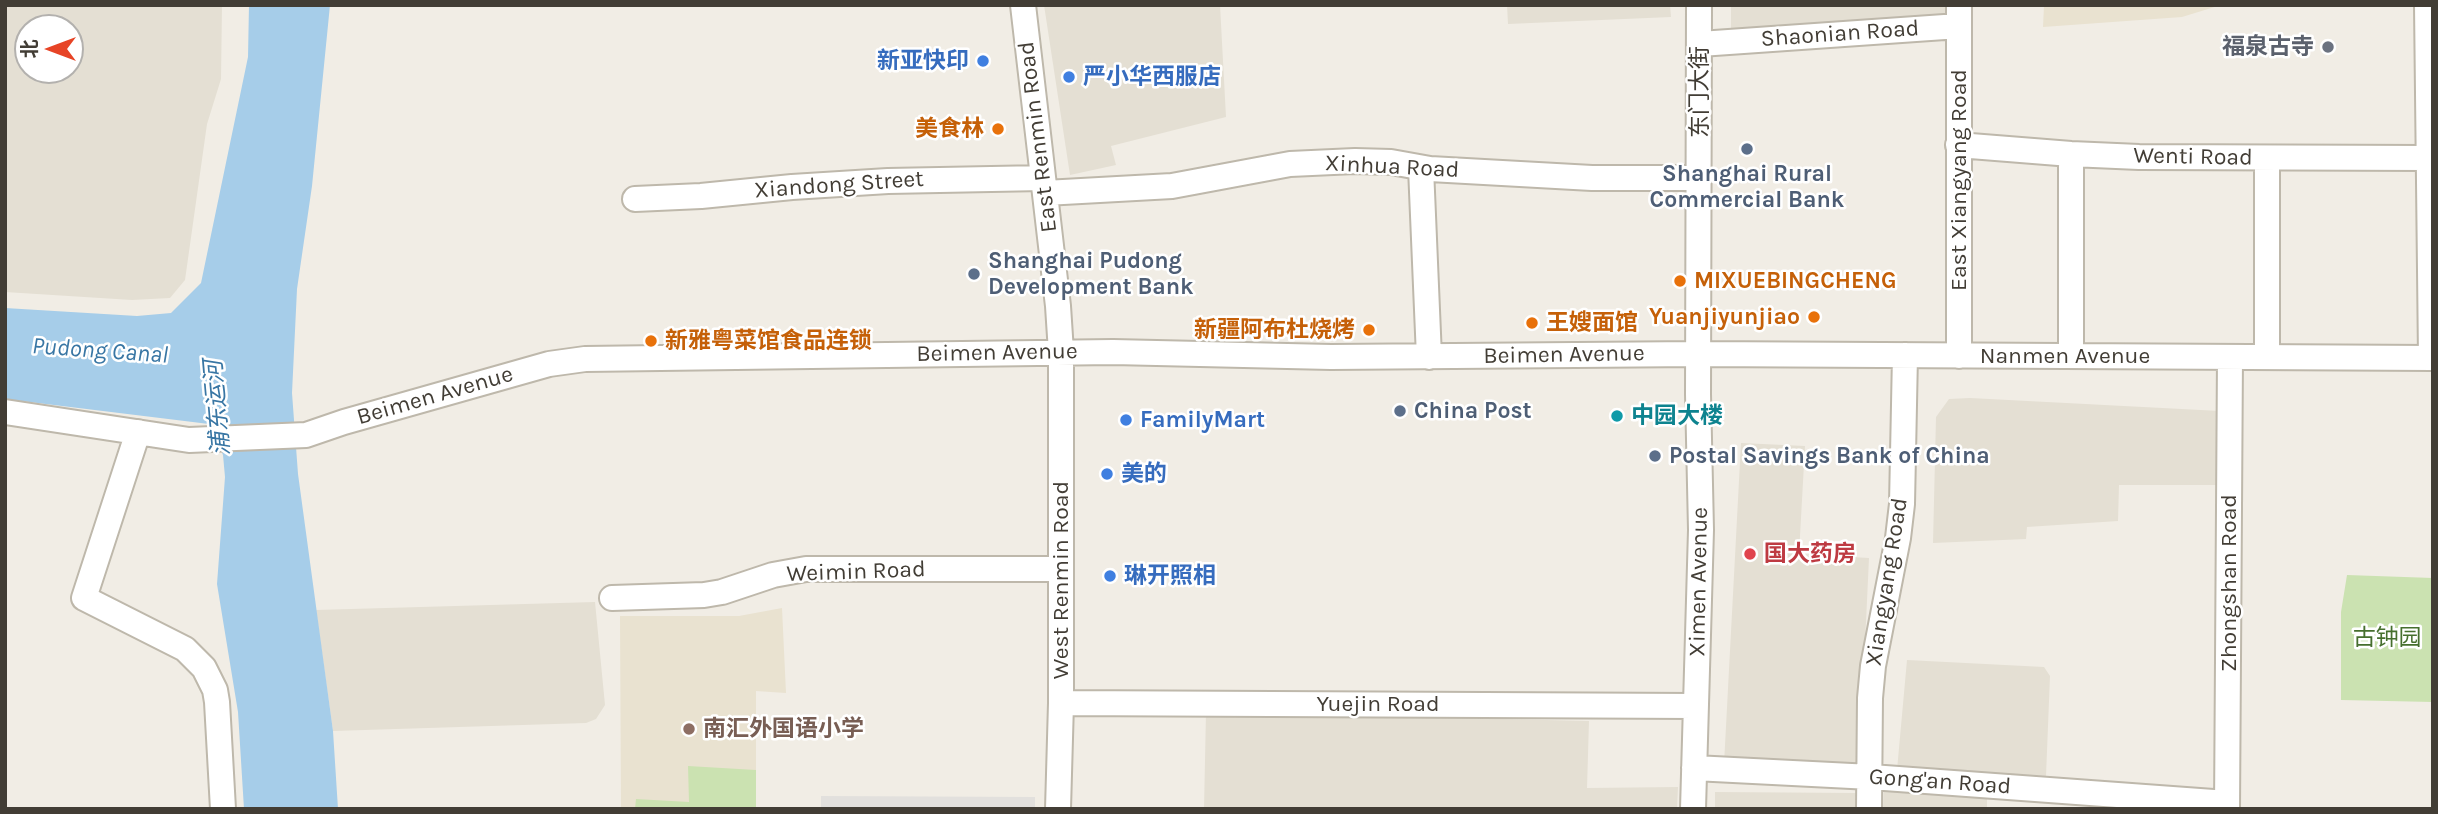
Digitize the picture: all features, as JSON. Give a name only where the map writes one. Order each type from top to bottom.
[{"type":"street","name":"East Renmin Road","points":[[1023,5],[1061,352]]},
{"type":"street","name":"东门大街","points":[[1698,354],[1699,5]]},
{"type":"street","points":[[2427,5],[2432,358]]},
{"type":"street","name":"Shaonian Road","points":[[1700,44],[1959,16]]},
{"type":"street","name":"East Xiangyang Road","points":[[1959,16],[1959,356]]},
{"type":"street","name":"Wenti Road","points":[[1958,145],[2071,154],[2428,158]]},
{"type":"street","points":[[2071,154],[2071,356]]},
{"type":"street","points":[[2267,158],[2267,357]]},
{"type":"street","name":"Xinhua Road","points":[[1044,186],[1172,186],[1290,164],[1391,162],[1421,168],[1592,178],[1699,178]]},
{"type":"street","points":[[1421,168],[1429,357]]},
{"type":"street","name":"Xiandong Street","points":[[635,199],[888,181],[1044,186]]},
{"type":"street","name":"Beimen Avenue","points":[[5,412],[201,441],[306,435],[560,362],[598,359],[1061,352],[1331,358],[1698,354]]},
{"type":"street","name":"West Renmin Road","points":[[1058,809],[1061,703],[1061,352]]},
{"type":"street","name":"Nanmen Avenue","points":[[1698,354],[2432,358]]},
{"type":"street","name":"Ximen Avenue","points":[[1693,809],[1701,530],[1698,354]]},
{"type":"street","name":"Xiangyang Road","points":[[1870,809],[1870,698],[1873,666],[1902,504],[1905,355]]},
{"type":"street","name":"Zhongshan Road","points":[[2227,806],[2230,357]]},
{"type":"street","points":[[138,432],[84,598],[184,649],[196,658],[211,679],[217,702],[223,809]]},
{"type":"street","name":"Weimin Road","points":[[612,598],[704,595],[722,592],[772,575],[806,569],[1061,569]]},
{"type":"street","name":"Yuejin Road","points":[[1061,703],[1695,706]]},
{"type":"street","name":"Gong'an Road","points":[[1694,768],[1871,777],[2227,806]]},
{"type":"shaded area","points":[[5,5],[222,5],[221,79],[207,124],[185,280],[170,298],[132,300],[5,292]]},
{"type":"shaded area","points":[[1044,5],[1220,5],[1226,117],[1111,146],[1116,165],[1070,175]]},
{"type":"shaded area","points":[[1507,5],[1670,5],[1671,17],[1508,24]]},
{"type":"shaded area","points":[[1731,5],[1950,5],[1950,20],[1731,33]]},
{"type":"shaded area","points":[[2044,5],[2221,5],[2182,17],[2043,27]]},
{"type":"shaded area","points":[[1949,399],[2220,411],[2216,485],[2119,485],[2118,521],[2027,527],[2026,539],[1933,543],[1936,417]]},
{"type":"shaded area","points":[[1741,443],[1805,446],[1799,554],[1869,558],[1859,771],[1724,764]]},
{"type":"shaded area","points":[[595,602],[605,705],[596,719],[586,723],[333,731],[316,610]]},
{"type":"shaded area","name":"南汇外国语小学","points":[[782,608],[786,693],[756,691],[756,809],[621,809],[620,616],[739,616]]},
{"type":"shaded area","points":[[1907,660],[2044,667],[2050,676],[2046,776],[1897,770]]},
{"type":"shaded area","points":[[1206,712],[1589,721],[1587,788],[1678,787],[1677,809],[1204,809]]},
{"type":"shaded area","points":[[1884,789],[1987,798],[1987,809],[1883,809]]},
{"type":"shaded area","points":[[1715,792],[1856,793],[1855,809],[1715,809]]},
{"type":"shaded area","points":[[821,796],[1035,797],[1035,809],[821,809]]},
{"type":"green space","name":"古钟园","points":[[2347,575],[2433,578],[2433,702],[2341,700],[2341,612]]},
{"type":"green space","points":[[688,766],[756,770],[756,809],[635,809],[636,799],[689,802]]},
{"type":"water","points":[[249,5],[330,5],[312,186],[297,289],[292,393],[298,474],[333,731],[338,809],[244,809],[238,712],[217,584],[225,477],[223,455],[209,424],[5,399],[5,308],[137,316],[171,313],[201,283],[248,57]]},
{"type":"place","name":"福泉古寺","points":[[2328,47]]},
{"type":"place","name":"新亚快印","points":[[983,61]]},
{"type":"place","name":"严小华西服店","points":[[1069,77]]},
{"type":"place","name":"美食林","points":[[998,129]]},
{"type":"place","name":"Shanghai Rural Commercial Bank","points":[[1747,149]]},
{"type":"place","name":"Shanghai Pudong Development Bank","points":[[974,274]]},
{"type":"place","name":"MIXUEBINGCHENG","points":[[1680,281]]},
{"type":"place","name":"Yuanjiyunjiao","points":[[1814,317]]},
{"type":"place","name":"王嫂面馆","points":[[1532,323]]},
{"type":"place","name":"新疆阿布杜烧烤","points":[[1369,330]]},
{"type":"place","name":"新雅粤菜馆食品连锁","points":[[651,341]]},
{"type":"place","name":"China Post","points":[[1400,411]]},
{"type":"place","name":"中园大楼","points":[[1617,416]]},
{"type":"place","name":"FamilyMart","points":[[1126,420]]},
{"type":"place","name":"Postal Savings Bank of China","points":[[1655,456]]},
{"type":"place","name":"美的","points":[[1107,474]]},
{"type":"place","name":"国大药房","points":[[1750,554]]},
{"type":"place","name":"琳开照相","points":[[1110,576]]},
{"type":"place","name":"南汇外国语小学","points":[[689,729]]},
{"type":"water label","name":"Pudong Canal","points":[[100,351]]},
{"type":"water label","name":"浦东运河","points":[[218,408]]}]
